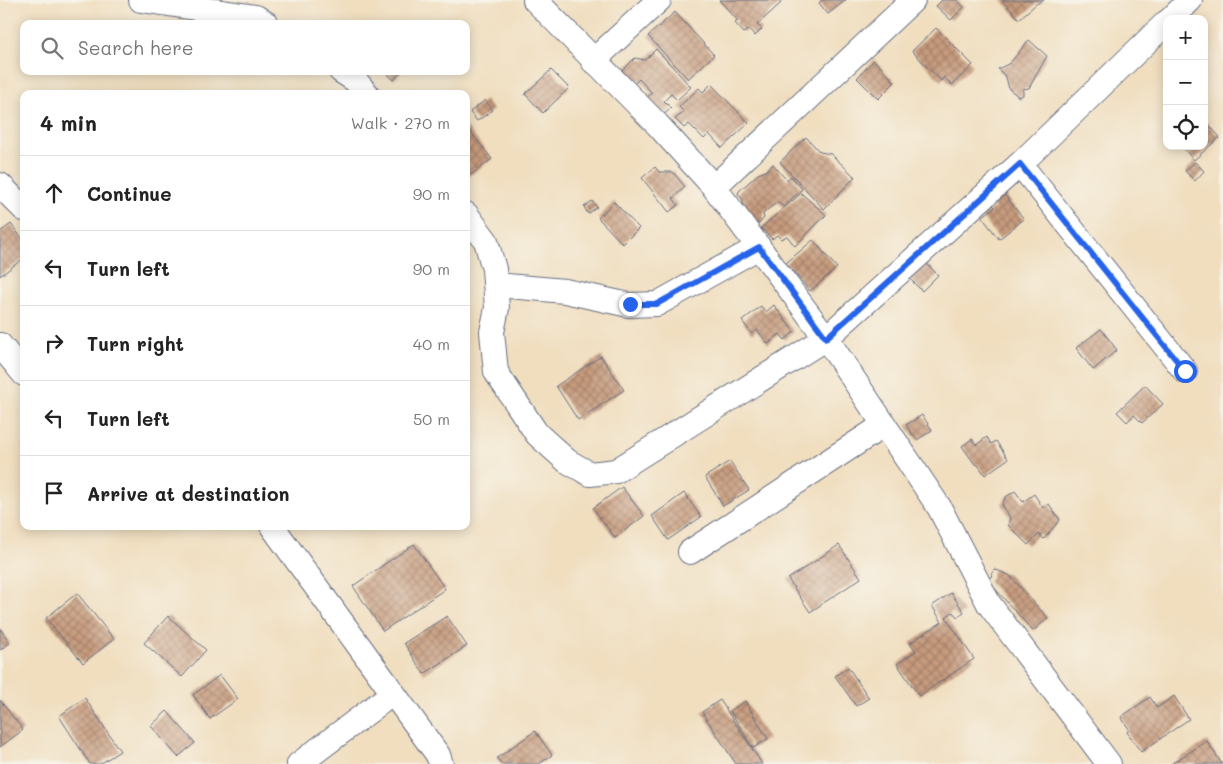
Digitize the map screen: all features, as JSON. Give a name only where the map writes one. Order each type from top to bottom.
[{"type":"street","points":[[141,0],[256,17],[261,20]]},
{"type":"street","points":[[535,0],[657,124],[714,187],[826,338],[939,507],[989,604],[1109,764]]},
{"type":"street","points":[[593,61],[659,0]]},
{"type":"street","points":[[714,187],[912,0]]},
{"type":"street","points":[[1174,15],[1190,0]]},
{"type":"street","points":[[470,219],[486,241],[494,269],[497,308],[492,332],[496,372],[537,434],[567,461],[590,474],[616,471],[826,338],[1020,164],[1163,26]]},
{"type":"street","points":[[348,75],[364,90]]},
{"type":"street","points":[[1020,164],[1185,371]]},
{"type":"street","points":[[0,185],[20,205]]},
{"type":"street","points":[[496,285],[565,291],[630,304],[657,304],[759,247]]},
{"type":"street","points":[[0,345],[20,364]]},
{"type":"street","points":[[690,552],[884,426]]},
{"type":"street","points":[[275,530],[438,755],[441,764]]},
{"type":"street","points":[[299,764],[393,693]]},
{"type":"building","points":[[719,0],[779,0],[781,3],[757,25],[762,29],[755,36],[749,29],[744,33],[735,23],[738,21]]},
{"type":"building","points":[[822,0],[846,0],[828,14],[819,3]]},
{"type":"building","points":[[942,0],[957,0],[964,7],[951,20],[936,6]]},
{"type":"building","points":[[1002,0],[1044,0],[1036,4],[1019,19]]},
{"type":"building","points":[[675,12],[714,55],[688,79],[648,36]]},
{"type":"building","points":[[936,28],[973,65],[952,85],[944,77],[941,81],[912,51]]},
{"type":"building","points":[[1029,40],[1047,56],[1029,88],[1023,89],[1023,95],[1019,97],[1009,89],[1006,77],[998,69],[1010,63]]},
{"type":"building","points":[[656,49],[691,87],[677,100],[671,94],[664,101],[671,108],[659,119],[642,101],[652,93],[639,79],[632,86],[620,73],[635,58],[645,60]]},
{"type":"building","points":[[874,60],[895,82],[878,99],[857,78]]},
{"type":"building","points":[[551,70],[569,88],[543,113],[525,94]]},
{"type":"building","points":[[388,75],[398,75],[394,80]]},
{"type":"building","points":[[711,84],[749,123],[722,148],[709,134],[704,139],[689,124],[684,128],[675,119],[684,112],[679,107],[699,88],[703,92]]},
{"type":"building","points":[[485,100],[493,110],[477,121],[470,112]]},
{"type":"building","points":[[1208,124],[1220,137],[1208,148]]},
{"type":"building","points":[[470,131],[492,159],[470,176]]},
{"type":"building","points":[[806,137],[820,152],[831,154],[855,177],[824,209],[780,162]]},
{"type":"building","points":[[1185,150],[1205,150],[1194,160]]},
{"type":"building","points":[[1195,162],[1204,171],[1195,181],[1185,171]]},
{"type":"building","points":[[773,164],[787,180],[791,176],[802,189],[783,207],[778,202],[767,210],[759,224],[754,222],[746,211],[743,199],[738,195],[739,191],[758,174],[766,171]]},
{"type":"building","points":[[655,167],[659,172],[673,172],[685,187],[673,198],[678,205],[669,212],[642,178]]},
{"type":"building","points":[[801,193],[826,215],[795,246],[787,236],[781,239],[777,235],[772,239],[761,228]]},
{"type":"building","points":[[1003,193],[1024,219],[999,239],[982,217],[995,207],[991,203]]},
{"type":"building","points":[[592,201],[597,207],[588,214],[584,207]]},
{"type":"building","points":[[614,202],[639,228],[623,244],[598,218]]},
{"type":"building","points":[[11,224],[20,236],[20,261],[0,276],[0,232]]},
{"type":"building","points":[[813,240],[837,268],[810,291],[786,263]]},
{"type":"building","points":[[926,263],[938,275],[922,291],[910,279]]},
{"type":"building","points":[[774,305],[794,332],[785,340],[780,334],[768,344],[757,330],[752,334],[742,321],[761,306],[766,312]]},
{"type":"building","points":[[1101,329],[1117,350],[1093,370],[1076,348]]},
{"type":"building","points":[[601,356],[624,390],[578,420],[556,386]]},
{"type":"building","points":[[1145,385],[1163,404],[1142,423],[1134,415],[1127,422],[1117,412]]},
{"type":"building","points":[[922,415],[932,430],[917,440],[906,425]]},
{"type":"building","points":[[987,437],[991,444],[996,441],[1008,459],[985,475],[962,446],[972,439],[976,445]]},
{"type":"building","points":[[730,461],[749,490],[723,506],[705,477]]},
{"type":"building","points":[[622,487],[644,516],[615,538],[593,508]]},
{"type":"building","points":[[1015,491],[1023,502],[1034,494],[1043,508],[1049,504],[1060,520],[1044,539],[1039,534],[1028,545],[1008,525],[1010,518],[1002,504],[1006,497]]},
{"type":"building","points":[[684,493],[701,517],[668,540],[652,516]]},
{"type":"building","points":[[414,544],[445,589],[383,631],[353,586]]},
{"type":"building","points":[[839,545],[861,578],[810,612],[788,579]]},
{"type":"building","points":[[994,569],[1009,575],[1048,618],[1033,631],[989,582]]},
{"type":"building","points":[[77,593],[114,639],[83,663],[46,618]]},
{"type":"building","points":[[951,593],[964,612],[957,617],[953,612],[946,617],[974,659],[919,696],[897,664],[916,651],[910,643],[942,622],[932,606]]},
{"type":"building","points":[[168,616],[206,650],[182,677],[144,643]]},
{"type":"building","points":[[447,616],[467,646],[424,674],[404,643]]},
{"type":"building","points":[[0,628],[10,643],[0,650]]},
{"type":"building","points":[[848,667],[869,698],[856,706],[835,676]]},
{"type":"building","points":[[220,675],[238,699],[210,719],[193,695]]},
{"type":"building","points":[[1174,696],[1189,719],[1141,752],[1127,732],[1129,729],[1121,717],[1150,697],[1157,708]]},
{"type":"building","points":[[85,698],[120,751],[100,764],[90,764],[59,716]]},
{"type":"building","points":[[0,700],[23,730],[0,747]]},
{"type":"building","points":[[720,700],[762,764],[736,764],[702,712]]},
{"type":"building","points":[[745,701],[768,739],[753,748],[730,711]]},
{"type":"building","points":[[167,711],[195,743],[178,757],[151,726]]},
{"type":"building","points":[[535,731],[552,755],[539,764],[501,764],[497,758]]},
{"type":"building","points":[[1207,741],[1222,764],[1171,764]]},
{"type":"route","points":[[630,304],[657,304],[759,247],[826,338],[1020,164],[1185,371]]}]
